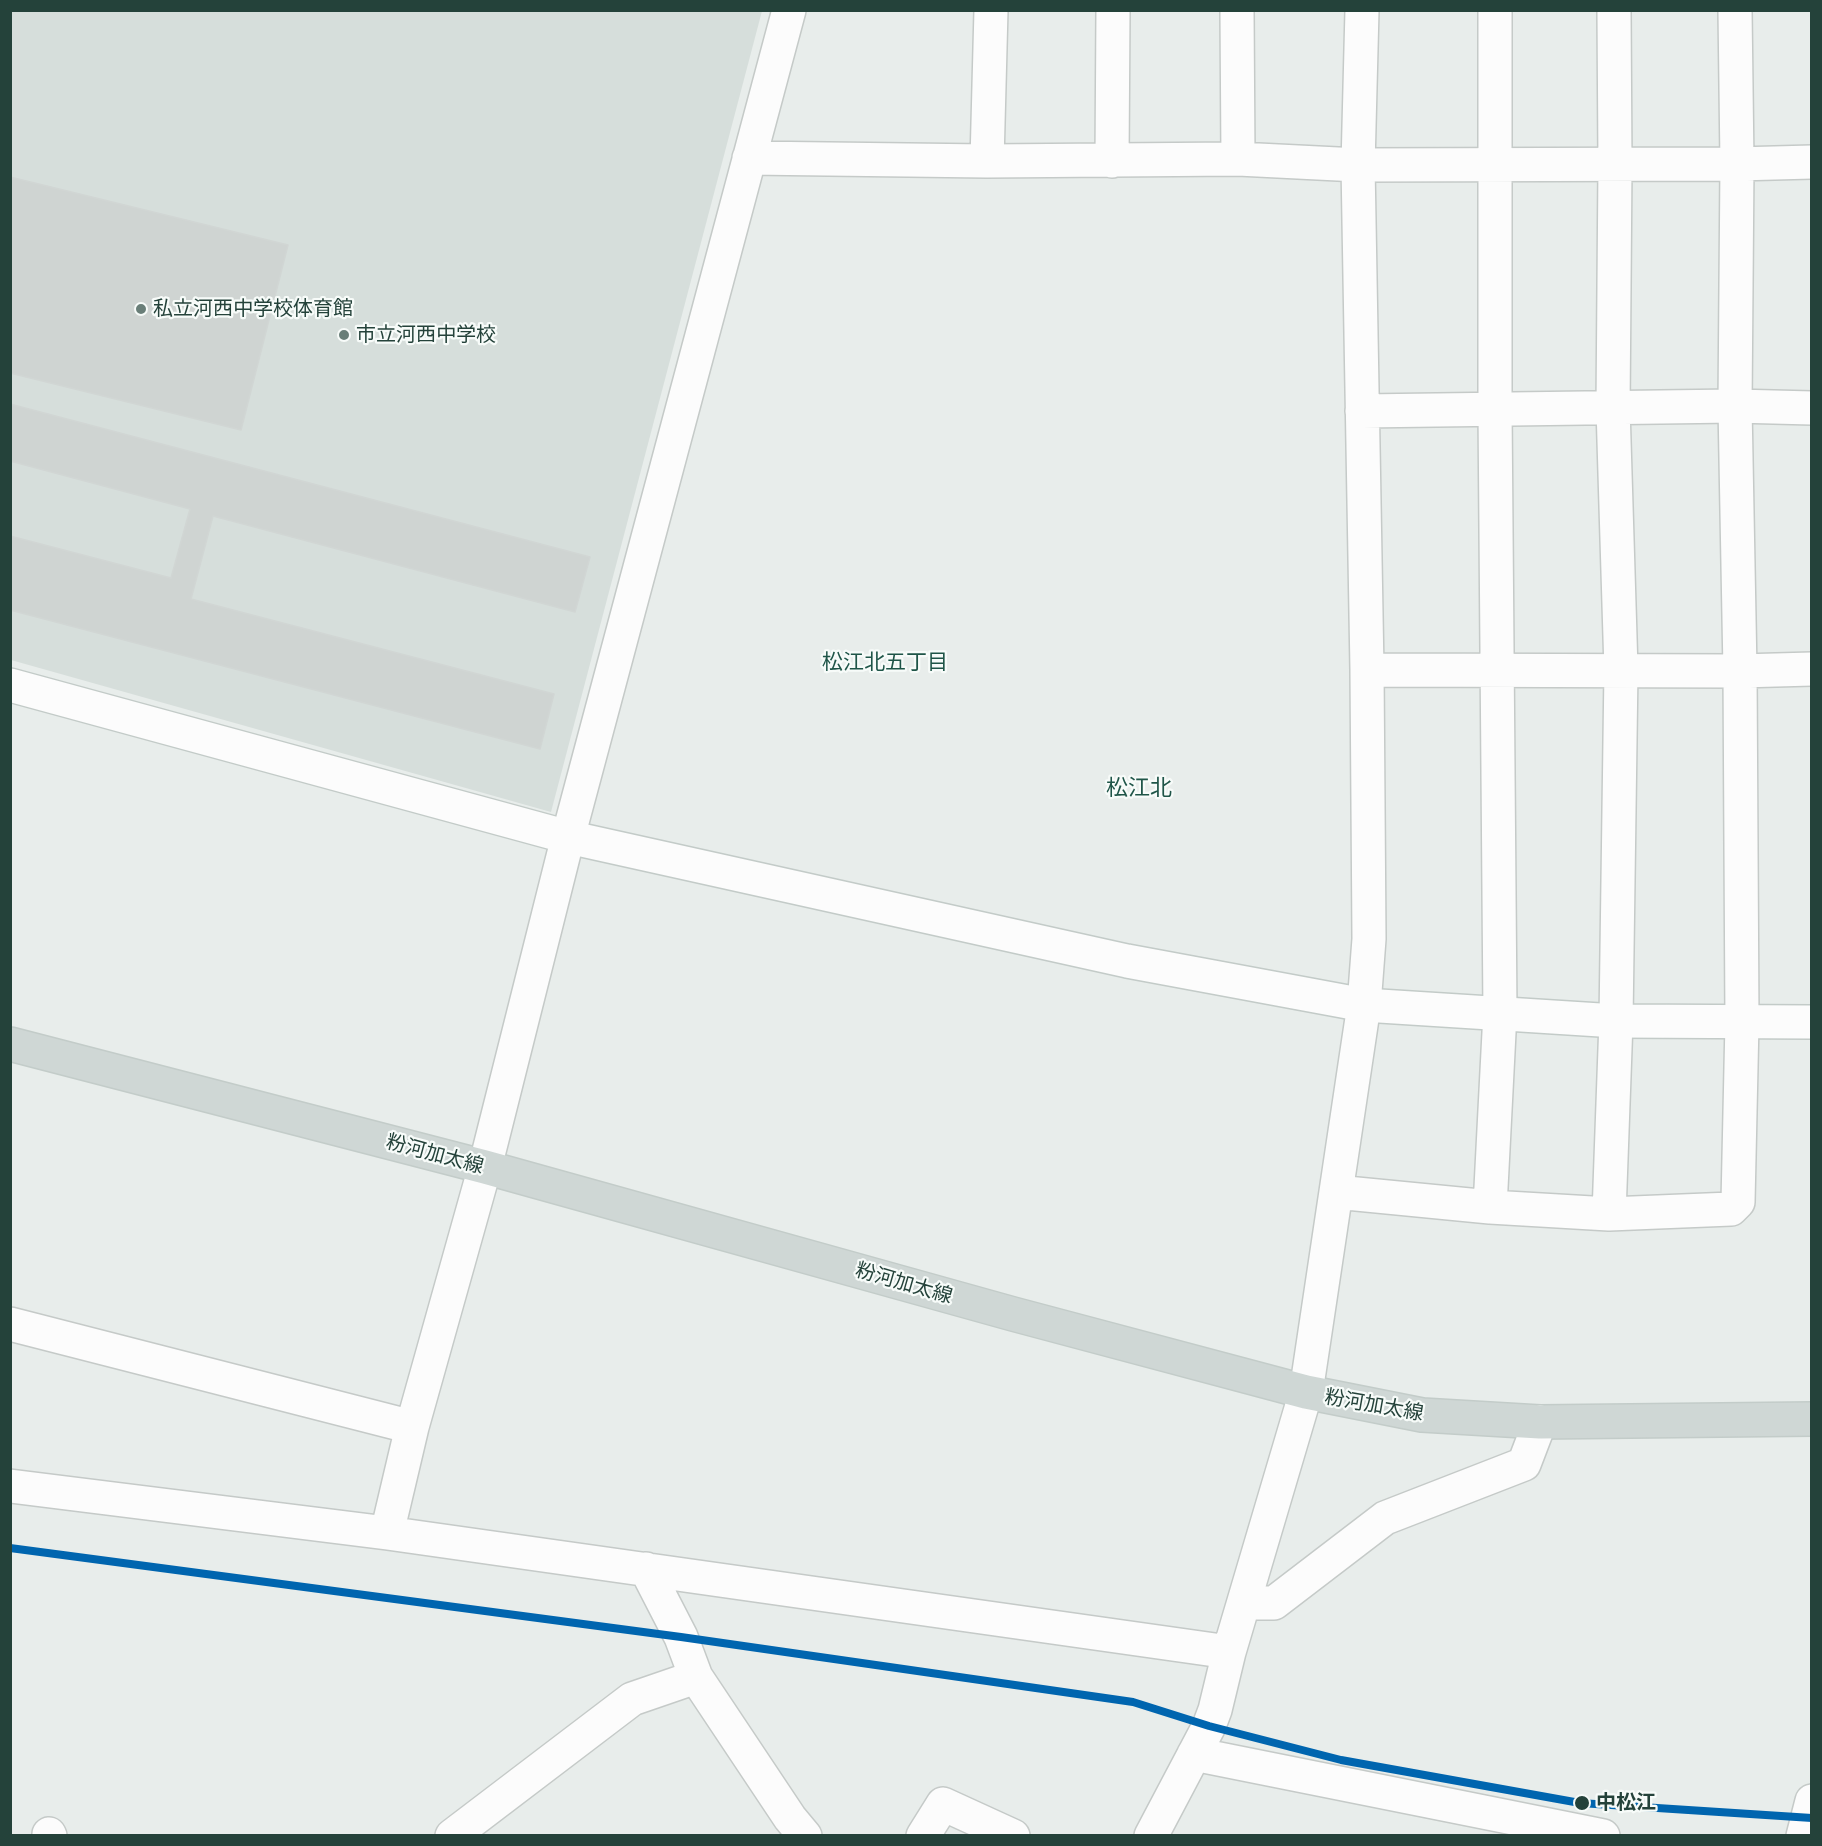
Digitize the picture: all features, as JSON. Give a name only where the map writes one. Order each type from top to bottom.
[{"type":"main road","name":"粉河加太線","points":[[10,1044],[485,1167],[1013,1314],[1306,1392],[1422,1415],[1540,1422],[1812,1419]]},
{"type":"street","points":[[387,1533],[412,1427],[485,1167],[568,837],[789,10]]},
{"type":"street","points":[[987,161],[991,10]]},
{"type":"street","points":[[1112,161],[1113,10]]},
{"type":"street","points":[[1237,10],[1238,159]]},
{"type":"street","points":[[1151,1836],[1215,1710],[1229,1652],[1306,1392],[1364,1005],[1369,939],[1367,670],[1358,165],[1362,10]]},
{"type":"street","points":[[1490,1207],[1500,1013],[1495,409],[1495,10]]},
{"type":"street","points":[[1609,1214],[1616,1021],[1621,670],[1613,408],[1614,10]]},
{"type":"street","points":[[1336,1192],[1490,1207],[1609,1214],[1731,1209],[1738,1202],[1742,1022],[1740,671],[1735,406],[1737,164],[1735,10]]},
{"type":"street","points":[[749,158],[987,161],[1238,159],[1358,165],[1812,162]]},
{"type":"street","points":[[1362,411],[1735,406],[1812,408]]},
{"type":"street","points":[[1367,670],[1740,671],[1812,669]]},
{"type":"street","points":[[10,685],[568,837],[1127,961],[1364,1005],[1616,1021],[1812,1022]]},
{"type":"street","points":[[10,1324],[412,1427]]},
{"type":"street","points":[[1244,1603],[1274,1603],[1385,1518],[1524,1464],[1540,1422]]},
{"type":"street","points":[[10,1486],[387,1533],[1229,1652]]},
{"type":"street","points":[[646,1569],[681,1637],[696,1677],[790,1818],[805,1836]]},
{"type":"street","points":[[452,1836],[632,1699],[696,1677]]},
{"type":"street","points":[[1194,1754],[1603,1836]]},
{"type":"street","points":[[1803,1836],[1812,1801]]},
{"type":"street","points":[[923,1836],[942,1804],[1013,1836]]},
{"type":"shaded area","name":"市立河西中学校","points":[[10,11],[762,11],[551,812],[11,660]]},
{"type":"building","name":"私立河西中学校体育館","points":[[10,177],[288,245],[241,430],[10,373]]},
{"type":"building","points":[[10,404],[590,557],[575,612],[213,516],[191,599],[554,694],[540,749],[10,610],[10,536],[171,578],[190,509],[10,461]]},
{"type":"transit line","points":[[10,1548],[681,1637],[1133,1702],[1209,1726],[1341,1760],[1580,1803],[1812,1818]]},
{"type":"place","name":"私立河西中学校体育館","points":[[141,309]]},
{"type":"place","name":"市立河西中学校","points":[[344,335]]},
{"type":"place","name":"中松江","points":[[1582,1803]]},
{"type":"district","name":"松江北五丁目","points":[[885,662]]},
{"type":"district","name":"松江北","points":[[1139,788]]}]
